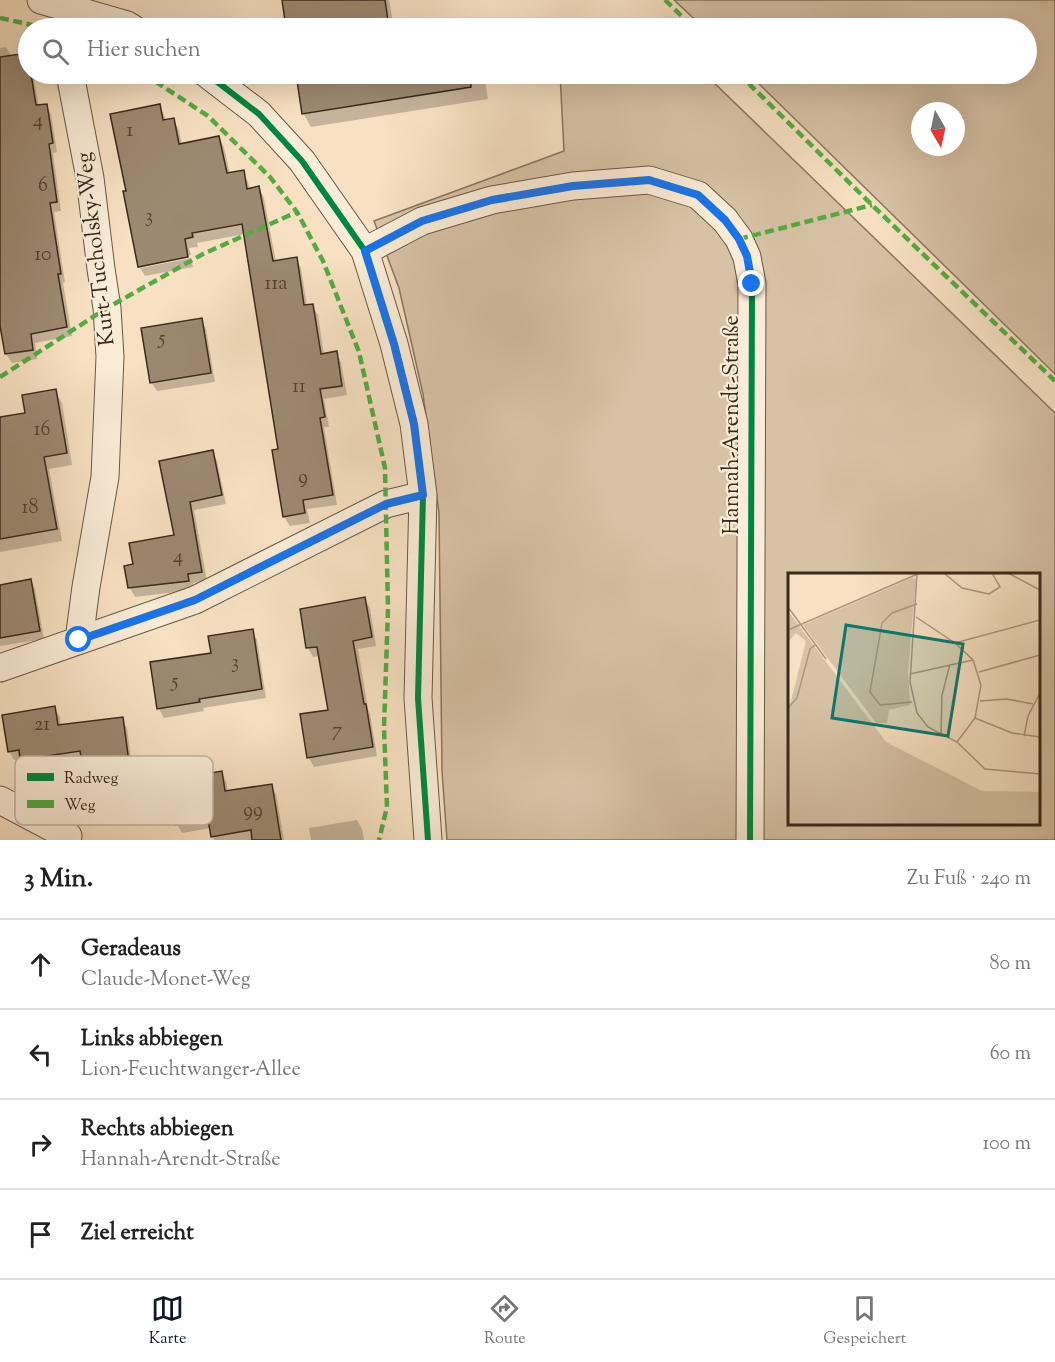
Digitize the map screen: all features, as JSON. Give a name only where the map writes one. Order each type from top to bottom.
[{"type":"street","points":[[41,0],[67,18]]},
{"type":"street","name":"Kurt-Tucholsky-Weg","points":[[72,84],[90,178],[107,308],[110,357],[105,477],[79,640]]},
{"type":"street","points":[[220,84],[259,114],[302,161],[365,251],[394,344],[414,424],[423,495],[418,698],[428,840]]},
{"type":"street","name":"Hannah-Arendt-Straße","points":[[365,251],[422,221],[492,200],[573,186],[649,180],[698,195],[725,220],[739,239],[747,256],[752,284],[750,840]]},
{"type":"street","points":[[0,668],[195,600],[386,504],[423,495]]},
{"type":"street","points":[[0,800],[15,809]]},
{"type":"street","points":[[44,825],[70,839]]},
{"type":"shaded area","points":[[674,0],[1055,0],[1055,374],[759,84],[1037,84],[1037,18],[693,18]]},
{"type":"shaded area","points":[[561,84],[715,84],[1055,413],[1055,840],[447,840],[442,771],[439,513],[423,394],[399,288],[374,221],[564,151]]},
{"type":"building","points":[[282,0],[385,0],[388,18],[285,18]]},
{"type":"building","points":[[18,54],[18,84],[33,84],[36,105],[47,104],[53,143],[49,144],[57,202],[50,203],[67,327],[31,334],[33,350],[5,354],[0,326],[0,57]]},
{"type":"building","points":[[298,84],[471,84],[471,87],[302,114]]},
{"type":"building","points":[[160,104],[163,120],[174,118],[179,144],[219,136],[227,173],[244,170],[247,189],[259,186],[273,261],[297,257],[304,305],[313,304],[321,354],[337,351],[342,386],[320,389],[325,417],[320,418],[333,495],[303,500],[305,513],[283,517],[272,450],[278,449],[242,224],[192,233],[193,237],[185,239],[188,257],[138,267],[123,191],[126,191],[110,114]]},
{"type":"building","points":[[202,318],[211,373],[150,383],[141,328]]},
{"type":"building","points":[[56,389],[67,453],[44,457],[57,529],[0,539],[0,417],[25,413],[22,395]]},
{"type":"building","points":[[213,450],[222,495],[190,502],[202,572],[188,574],[189,581],[128,588],[124,566],[133,564],[129,543],[174,535],[159,461]]},
{"type":"building","points":[[31,579],[40,631],[0,638],[0,585]]},
{"type":"building","points":[[365,597],[372,637],[353,641],[373,747],[307,758],[300,714],[328,710],[317,647],[306,648],[300,609]]},
{"type":"building","points":[[253,629],[262,689],[199,699],[200,702],[157,709],[150,662],[211,653],[208,636]]},
{"type":"building","points":[[55,706],[58,725],[123,717],[128,756],[81,756],[80,751],[47,756],[20,756],[19,750],[8,752],[2,715]]},
{"type":"building","points":[[222,771],[225,791],[272,784],[281,840],[252,840],[251,830],[211,837],[209,825],[213,825],[213,773]]},
{"type":"marked path","points":[[665,0],[684,18]]},
{"type":"marked path","points":[[0,18],[18,22]]},
{"type":"marked path","points":[[159,84],[208,116],[270,177],[297,212],[323,261],[359,352],[385,468],[388,609],[384,728],[387,807],[379,840]]},
{"type":"marked path","points":[[749,84],[1055,381]]},
{"type":"marked path","points":[[739,239],[872,205]]},
{"type":"marked path","points":[[0,377],[107,308],[203,254],[297,212]]},
{"type":"cycle path","points":[[220,84],[259,114],[302,161],[365,251],[394,344],[414,424],[423,495],[418,698],[428,840]]},
{"type":"cycle path","points":[[365,251],[422,221],[492,200],[573,186],[649,180],[698,195],[725,220],[739,239],[747,257],[752,284],[750,840]]},
{"type":"route","points":[[79,640],[195,600],[386,504],[423,495],[414,424],[394,344],[365,251],[422,221],[492,200],[573,186],[649,180],[698,195],[725,220],[739,239],[747,256],[752,284]]}]
